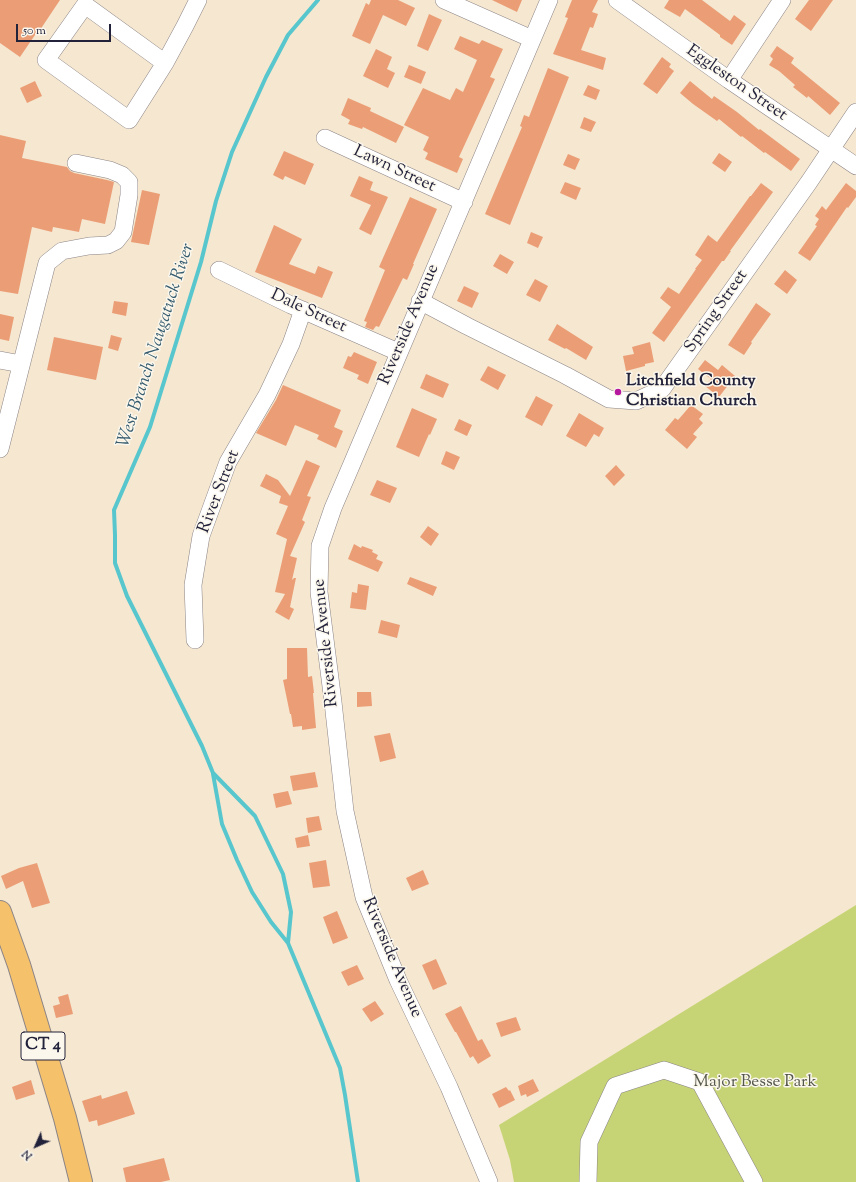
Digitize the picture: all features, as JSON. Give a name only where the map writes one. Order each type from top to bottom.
[{"type":"main road","name":"CT 4","points":[[0,912],[19,965],[65,1118],[80,1182]]},
{"type":"street","points":[[165,62],[84,3],[46,60],[130,120],[165,62],[198,0]]},
{"type":"street","points":[[444,0],[532,39]]},
{"type":"street","name":"Riverside Avenue","points":[[489,1182],[449,1087],[398,980],[364,898],[345,810],[319,592],[320,546],[333,508],[398,352],[464,202],[548,0]]},
{"type":"street","name":"Eggleston Street","points":[[617,0],[729,80],[832,148],[856,166]]},
{"type":"street","points":[[729,80],[782,0]]},
{"type":"street","name":"Spring Street","points":[[420,300],[467,326],[565,375],[609,399],[636,401],[662,389],[769,239],[856,112]]},
{"type":"street","name":"Lawn Street","points":[[325,138],[464,202]]},
{"type":"street","points":[[0,449],[47,263],[62,251],[89,246],[108,246],[116,241],[123,232],[129,195],[128,182],[122,175],[110,170],[76,163]]},
{"type":"street","name":"Dale Street","points":[[219,270],[303,310],[398,352]]},
{"type":"street","name":"River Street","points":[[195,640],[193,586],[201,536],[228,462],[267,395],[291,344],[303,310]]},
{"type":"street","points":[[0,360],[21,364]]},
{"type":"street","points":[[588,1182],[590,1142],[615,1086],[664,1070],[700,1082],[754,1182]]},
{"type":"green space","name":"Major Besse Park","points":[[856,905],[856,1182],[514,1182],[510,1160],[499,1125]]},
{"type":"building","points":[[0,0],[60,0],[20,57],[0,43]]},
{"type":"building","points":[[371,0],[398,0],[415,8],[406,26],[383,15],[370,44],[352,36],[366,3],[369,5]]},
{"type":"building","points":[[492,0],[522,0],[517,12]]},
{"type":"building","points":[[572,0],[598,0],[592,12],[598,14],[593,28],[590,27],[581,50],[606,58],[603,70],[553,54],[568,18],[565,17]]},
{"type":"building","points":[[669,0],[702,0],[730,21],[734,15],[746,24],[732,45],[685,9],[680,17],[664,8]]},
{"type":"building","points":[[809,0],[833,0],[811,31],[795,19]]},
{"type":"building","points":[[429,14],[442,20],[428,51],[417,46]]},
{"type":"building","points":[[460,36],[479,44],[482,40],[503,49],[490,77],[495,79],[459,157],[463,159],[457,173],[425,159],[428,153],[423,150],[429,137],[404,125],[423,88],[450,100],[456,88],[463,92],[477,60],[454,49]]},
{"type":"building","points":[[777,46],[794,58],[791,63],[840,103],[830,115],[808,96],[807,98],[793,87],[795,85],[779,71],[769,65],[773,59],[770,56]]},
{"type":"building","points":[[376,49],[392,57],[387,69],[395,73],[388,88],[363,76]]},
{"type":"building","points":[[662,57],[671,64],[669,67],[674,71],[657,94],[643,84]]},
{"type":"building","points":[[409,65],[426,72],[421,84],[404,77]]},
{"type":"building","points":[[548,68],[569,77],[510,225],[485,214],[522,127],[520,126],[524,115],[529,117]]},
{"type":"building","points":[[35,81],[42,96],[27,103],[20,88]]},
{"type":"building","points":[[690,81],[712,99],[714,96],[800,159],[791,171],[742,136],[741,137],[719,119],[717,121],[680,93]]},
{"type":"building","points":[[588,85],[600,90],[596,100],[583,95]]},
{"type":"building","points":[[348,98],[371,108],[370,111],[404,127],[396,143],[363,127],[362,129],[348,124],[350,120],[341,115]]},
{"type":"building","points":[[584,117],[596,122],[591,132],[580,128]]},
{"type":"building","points":[[0,135],[26,141],[22,158],[67,167],[74,173],[114,182],[105,224],[82,219],[79,232],[53,227],[52,232],[32,227],[18,294],[0,291]]},
{"type":"building","points":[[284,151],[314,164],[305,185],[285,176],[283,180],[273,175]]},
{"type":"building","points":[[719,153],[732,162],[725,172],[712,163]]},
{"type":"building","points":[[568,154],[580,159],[575,170],[563,165]]},
{"type":"building","points":[[359,176],[373,182],[370,190],[388,197],[371,235],[359,229],[371,205],[350,196]]},
{"type":"building","points":[[565,182],[581,188],[576,200],[560,193]]},
{"type":"building","points":[[761,183],[773,192],[664,342],[652,333],[671,307],[660,298],[668,287],[679,294],[702,260],[695,255],[708,235],[717,242]]},
{"type":"building","points":[[846,183],[856,191],[856,197],[848,208],[847,207],[810,261],[798,253],[817,226],[815,225],[819,219],[815,216],[822,206],[826,210]]},
{"type":"building","points":[[142,190],[160,194],[149,245],[131,242]]},
{"type":"building","points":[[410,197],[437,209],[407,280],[403,278],[379,327],[376,326],[373,330],[365,327],[367,322],[364,321],[385,270],[379,267]]},
{"type":"building","points":[[274,225],[302,239],[289,264],[315,274],[318,266],[333,272],[322,298],[255,272]]},
{"type":"building","points":[[531,232],[543,237],[538,248],[527,243]]},
{"type":"building","points":[[500,254],[514,262],[507,274],[493,266]]},
{"type":"building","points":[[785,270],[797,280],[787,294],[774,284]]},
{"type":"building","points":[[535,279],[548,286],[540,302],[526,295]]},
{"type":"building","points":[[464,286],[479,293],[472,308],[457,301]]},
{"type":"building","points":[[114,301],[128,303],[126,316],[112,313]]},
{"type":"building","points":[[756,303],[771,314],[751,342],[752,343],[744,355],[728,345]]},
{"type":"building","points":[[0,314],[14,317],[9,341],[0,339]]},
{"type":"building","points":[[557,324],[593,347],[586,360],[566,348],[565,349],[548,340]]},
{"type":"building","points":[[111,335],[122,338],[118,351],[108,348]]},
{"type":"building","points":[[54,337],[103,347],[96,380],[47,370]]},
{"type":"building","points":[[650,342],[654,362],[626,371],[623,356],[634,354],[632,347]]},
{"type":"building","points":[[354,352],[377,362],[368,384],[357,379],[359,375],[343,368],[348,356],[351,357]]},
{"type":"building","points":[[705,360],[718,370],[722,365],[735,376],[719,397],[705,386],[711,379],[698,369]]},
{"type":"building","points":[[488,366],[506,375],[498,390],[480,380]]},
{"type":"building","points":[[426,374],[449,384],[443,398],[420,388]]},
{"type":"building","points":[[283,385],[341,410],[334,427],[343,431],[336,448],[317,439],[319,435],[295,425],[286,446],[256,433],[276,400]]},
{"type":"building","points":[[536,396],[553,405],[542,426],[525,417]]},
{"type":"building","points":[[691,405],[703,414],[699,419],[703,423],[693,434],[697,437],[687,449],[665,430],[675,418],[678,420]]},
{"type":"building","points":[[412,408],[437,419],[419,457],[396,447]]},
{"type":"building","points":[[579,413],[604,428],[599,437],[594,434],[586,447],[566,436]]},
{"type":"building","points":[[459,419],[472,425],[467,436],[454,430]]},
{"type":"building","points":[[446,451],[460,457],[454,470],[441,464]]},
{"type":"building","points":[[306,460],[320,466],[307,496],[311,497],[302,520],[305,522],[290,556],[297,558],[292,580],[296,578],[290,607],[294,609],[289,620],[275,612],[285,594],[275,592],[287,539],[276,534],[288,506],[279,503],[281,496],[260,486],[266,474],[278,480],[290,496]]},
{"type":"building","points":[[616,465],[625,475],[614,486],[605,476]]},
{"type":"building","points":[[377,480],[397,488],[390,503],[370,495]]},
{"type":"building","points":[[428,526],[439,534],[431,546],[420,537]]},
{"type":"building","points":[[354,544],[361,548],[362,546],[373,550],[372,552],[378,555],[376,559],[383,562],[378,572],[348,559]]},
{"type":"building","points":[[410,577],[437,587],[433,596],[407,584]]},
{"type":"building","points":[[358,584],[369,586],[366,610],[350,608],[352,592],[357,593]]},
{"type":"building","points":[[381,620],[400,625],[397,638],[378,633]]},
{"type":"building","points":[[287,648],[307,648],[308,677],[312,676],[316,728],[302,730],[302,726],[293,727],[283,680],[287,679]]},
{"type":"building","points":[[357,692],[371,692],[372,706],[357,707]]},
{"type":"building","points":[[390,733],[396,758],[380,762],[374,736]]},
{"type":"building","points":[[315,772],[318,787],[293,791],[290,776]]},
{"type":"building","points":[[288,791],[292,804],[276,808],[273,794]]},
{"type":"building","points":[[319,816],[322,830],[308,833],[306,818]]},
{"type":"building","points":[[308,835],[310,846],[297,848],[295,838]]},
{"type":"building","points":[[326,860],[330,886],[313,888],[309,863]]},
{"type":"building","points":[[37,863],[50,903],[32,908],[23,881],[6,889],[1,876],[19,868]]},
{"type":"building","points":[[423,870],[429,884],[412,891],[406,878]]},
{"type":"building","points":[[337,911],[348,938],[333,944],[323,917]]},
{"type":"building","points":[[436,959],[447,984],[433,990],[422,965]]},
{"type":"building","points":[[357,965],[364,979],[348,986],[341,972]]},
{"type":"building","points":[[68,994],[73,1014],[56,1018],[53,1006],[60,1004],[58,997]]},
{"type":"building","points":[[375,1001],[384,1014],[371,1022],[362,1009]]},
{"type":"building","points":[[461,1006],[478,1041],[482,1039],[491,1056],[478,1064],[473,1056],[470,1058],[445,1014]]},
{"type":"building","points":[[516,1017],[521,1030],[501,1037],[496,1023]]},
{"type":"building","points":[[533,1079],[539,1091],[527,1097],[526,1094],[521,1096],[518,1086]]},
{"type":"building","points":[[31,1080],[35,1094],[16,1100],[12,1087]]},
{"type":"building","points":[[506,1087],[509,1091],[510,1090],[515,1100],[499,1108],[492,1094]]},
{"type":"building","points":[[127,1091],[135,1114],[98,1126],[97,1120],[89,1122],[82,1101],[101,1095],[102,1099]]},
{"type":"building","points":[[164,1158],[170,1180],[161,1182],[126,1182],[123,1168]]},
{"type":"waterway","name":"West Branch Naugatuck River","points":[[318,0],[288,35],[266,77],[232,152],[216,201],[201,262],[150,427],[114,510],[115,563],[127,596],[202,746],[213,773],[255,816],[283,874],[291,912],[288,943],[340,1068],[358,1182]]},
{"type":"waterway","name":"West Branch Naugatuck River","points":[[213,774],[222,824],[237,860],[252,892],[271,922],[288,943]]},
{"type":"place","name":"Litchfield County Christian Church","points":[[618,392]]}]
